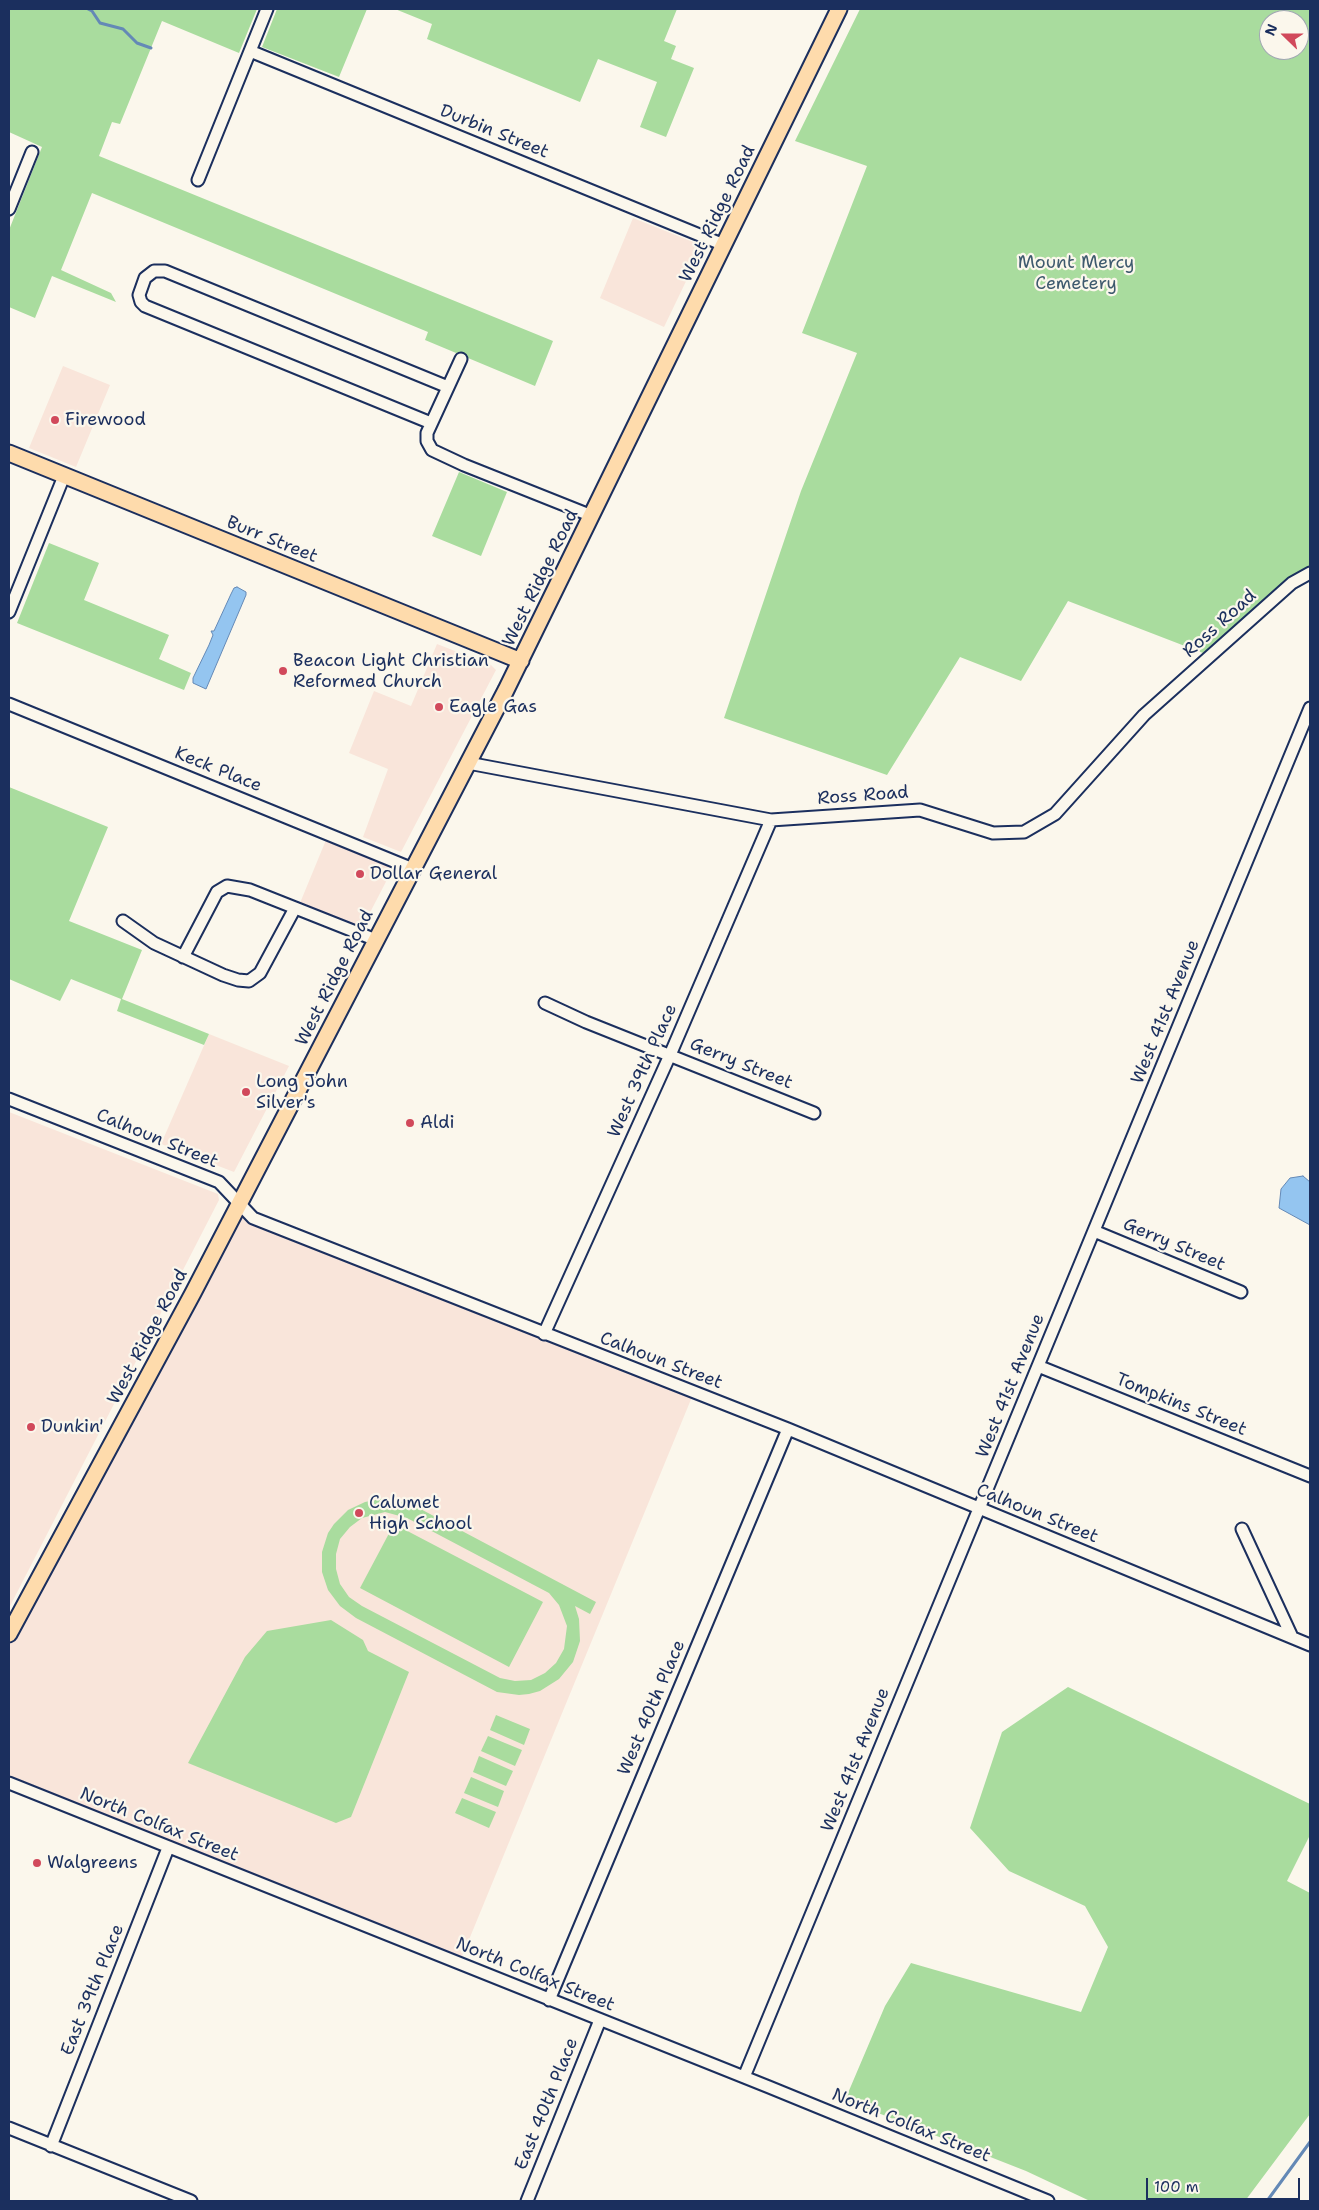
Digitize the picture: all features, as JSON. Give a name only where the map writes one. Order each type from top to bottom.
[{"type":"main road","name":"West Ridge Road","points":[[9,1634],[240,1203],[521,661],[839,9]]},
{"type":"main road","name":"Burr Street","points":[[9,453],[521,661]]},
{"type":"street","points":[[198,180],[267,9]]},
{"type":"street","name":"Durbin Street","points":[[250,51],[724,245]]},
{"type":"street","points":[[9,210],[32,152]]},
{"type":"street","points":[[431,423],[144,306],[139,295],[145,278],[154,271],[165,271],[448,387]]},
{"type":"street","points":[[461,359],[431,423],[427,441],[435,453],[592,516]]},
{"type":"street","points":[[9,612],[64,476]]},
{"type":"street","name":"Ross Road","points":[[468,763],[771,820],[920,810],[994,833],[1024,832],[1055,814],[1144,715],[1292,583],[1310,573]]},
{"type":"street","name":"Keck Place","points":[[9,704],[413,869]]},
{"type":"street","name":"West 41st Avenue","points":[[744,2077],[1310,708]]},
{"type":"street","name":"West 39th Place","points":[[544,1334],[670,1055],[771,820]]},
{"type":"street","points":[[184,956],[214,897],[222,887],[246,889],[376,940]]},
{"type":"street","points":[[124,921],[150,941],[234,979],[252,980],[260,973],[295,908]]},
{"type":"street","name":"Gerry Street","points":[[545,1003],[586,1022],[814,1112]]},
{"type":"street","name":"Calhoun Street","points":[[9,1099],[219,1182],[253,1218],[788,1429],[1310,1645]]},
{"type":"street","name":"Gerry Street","points":[[1094,1231],[1241,1292]]},
{"type":"street","name":"Tompkins Street","points":[[1038,1366],[1310,1476]]},
{"type":"street","name":"West 40th Place","points":[[549,2000],[788,1429]]},
{"type":"street","points":[[1242,1529],[1292,1637]]},
{"type":"street","name":"North Colfax Street","points":[[9,1783],[744,2077],[1048,2201]]},
{"type":"street","name":"East 39th Place","points":[[51,2146],[168,1848]]},
{"type":"street","name":"East 40th Place","points":[[527,2201],[600,2020]]},
{"type":"street","points":[[9,2128],[191,2201]]},
{"type":"shaded area","points":[[633,218],[703,246],[664,327],[600,298]]},
{"type":"shaded area","points":[[63,366],[110,385],[76,467],[29,448]]},
{"type":"shaded area","points":[[437,644],[491,665],[496,670],[401,852],[363,837],[388,769],[349,753],[374,691],[411,706]]},
{"type":"shaded area","points":[[326,840],[388,866],[391,872],[362,928],[300,903]]},
{"type":"shaded area","points":[[209,1034],[289,1066],[234,1172],[161,1144]]},
{"type":"shaded area","points":[[9,1112],[218,1194],[219,1200],[9,1608]]},
{"type":"shaded area","name":"Calumet High School","points":[[240,1203],[253,1218],[694,1392],[459,1964],[9,1783],[9,1634]]},
{"type":"green space","points":[[9,9],[257,9],[239,53],[162,21],[120,124],[112,122],[99,156],[553,341],[535,386],[425,340],[428,332],[92,193],[61,270],[111,293],[116,302],[52,276],[35,318],[9,307],[9,230],[42,147],[9,132]]},
{"type":"green space","points":[[277,9],[367,9],[339,77],[262,47]]},
{"type":"green space","points":[[395,9],[677,9],[664,41],[676,46],[671,59],[694,68],[666,137],[640,127],[657,82],[598,59],[580,102],[427,39],[432,24]]},
{"type":"green space","name":"Mount Mercy Cemetery","points":[[860,9],[1310,9],[1310,565],[1283,584],[1203,653],[1068,601],[1021,681],[960,657],[887,775],[724,718],[801,491],[857,353],[802,333],[867,166],[795,141]]},
{"type":"green space","points":[[459,472],[507,492],[481,556],[432,536]]},
{"type":"green space","points":[[49,543],[99,563],[84,600],[169,635],[159,659],[191,673],[184,690],[17,623]]},
{"type":"green space","points":[[9,787],[108,827],[69,921],[142,950],[122,999],[209,1034],[204,1045],[117,1011],[121,999],[71,979],[60,1001],[9,979]]},
{"type":"green space","points":[[385,1498],[413,1505],[596,1602],[590,1614],[575,1606],[579,1619],[580,1641],[573,1662],[559,1679],[540,1691],[529,1694],[519,1695],[497,1692],[356,1618],[340,1606],[328,1590],[322,1572],[322,1552],[328,1533],[334,1524],[348,1510],[365,1502]],"holes":[[[385,1512],[407,1518],[549,1593],[559,1605],[567,1626],[564,1649],[556,1663],[545,1673],[531,1680],[515,1681],[500,1678],[362,1606],[349,1597],[340,1584],[336,1569],[336,1554],[340,1539],[350,1527],[362,1518]]]},
{"type":"green space","points":[[394,1524],[543,1602],[509,1667],[360,1588]]},
{"type":"green space","points":[[331,1620],[363,1640],[368,1651],[409,1672],[351,1817],[336,1823],[188,1763],[245,1657],[267,1631]]},
{"type":"green space","points":[[1068,1687],[1310,1804],[1310,1835],[1287,1881],[1310,1893],[1310,2114],[1245,2201],[1090,2201],[1026,2171],[845,2100],[885,2006],[911,1963],[1081,2012],[1108,1947],[1085,1906],[1009,1871],[970,1828],[1002,1732]]},
{"type":"green space","points":[[496,1715],[530,1729],[524,1745],[490,1730]]},
{"type":"green space","points":[[488,1736],[522,1750],[515,1766],[481,1751]]},
{"type":"green space","points":[[479,1756],[513,1771],[506,1786],[473,1772]]},
{"type":"green space","points":[[471,1777],[504,1791],[498,1807],[464,1793]]},
{"type":"green space","points":[[462,1798],[496,1812],[489,1828],[455,1813]]},
{"type":"water","points":[[237,587],[246,592],[246,595],[206,689],[193,683],[193,678],[213,635],[211,631],[214,631],[234,588]]},
{"type":"water","points":[[1303,1176],[1310,1182],[1310,1225],[1279,1208],[1281,1189],[1290,1178]]},
{"type":"waterway","points":[[88,9],[92,11],[100,23],[123,29],[137,43],[151,48]]},
{"type":"waterway","points":[[1267,2201],[1310,2142]]},
{"type":"place","name":"Firewood","points":[[55,420]]},
{"type":"place","name":"Beacon Light Christian Reformed Church","points":[[283,671]]},
{"type":"place","name":"Eagle Gas","points":[[439,707]]},
{"type":"place","name":"Dollar General","points":[[360,874]]},
{"type":"place","name":"Long John Silver's","points":[[246,1092]]},
{"type":"place","name":"Aldi","points":[[410,1123]]},
{"type":"place","name":"Dunkin'","points":[[31,1427]]},
{"type":"place","name":"Calumet High School","points":[[359,1513]]},
{"type":"place","name":"Walgreens","points":[[37,1863]]}]
